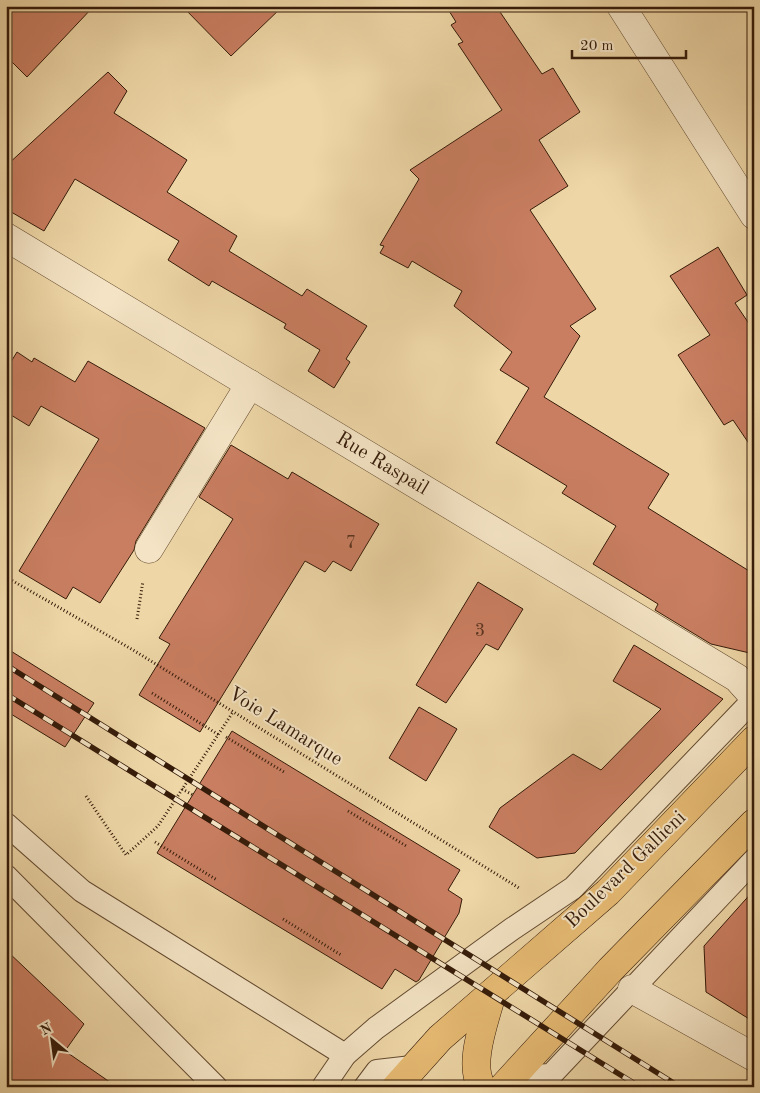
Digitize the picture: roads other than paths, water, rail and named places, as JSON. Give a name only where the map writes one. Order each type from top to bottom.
[{"type":"main road","name":"Boulevard Gallieni","points":[[404,1077],[440,1038],[608,892],[754,740]]},
{"type":"main road","points":[[507,1082],[610,970],[754,823]]},
{"type":"main road","points":[[482,1087],[478,1081],[476,1059],[492,993]]},
{"type":"street","points":[[621,6],[754,215]]},
{"type":"street","name":"Rue Raspail","points":[[6,237],[737,678],[754,698]]},
{"type":"street","points":[[149,550],[250,384]]},
{"type":"street","points":[[632,989],[754,1057]]},
{"type":"lane","points":[[323,1087],[345,1055],[376,1028],[512,928],[573,888],[754,698]]},
{"type":"lane","points":[[6,824],[82,891],[345,1055]]},
{"type":"lane","points":[[507,1082],[551,1075],[754,860]]},
{"type":"lane","points":[[6,876],[216,1087]]},
{"type":"lane","points":[[512,928],[551,919],[608,892]]},
{"type":"lane","points":[[365,1087],[377,1071],[404,1077]]},
{"type":"railway","points":[[6,665],[680,1087]]},
{"type":"railway","points":[[6,694],[640,1087]]}]
